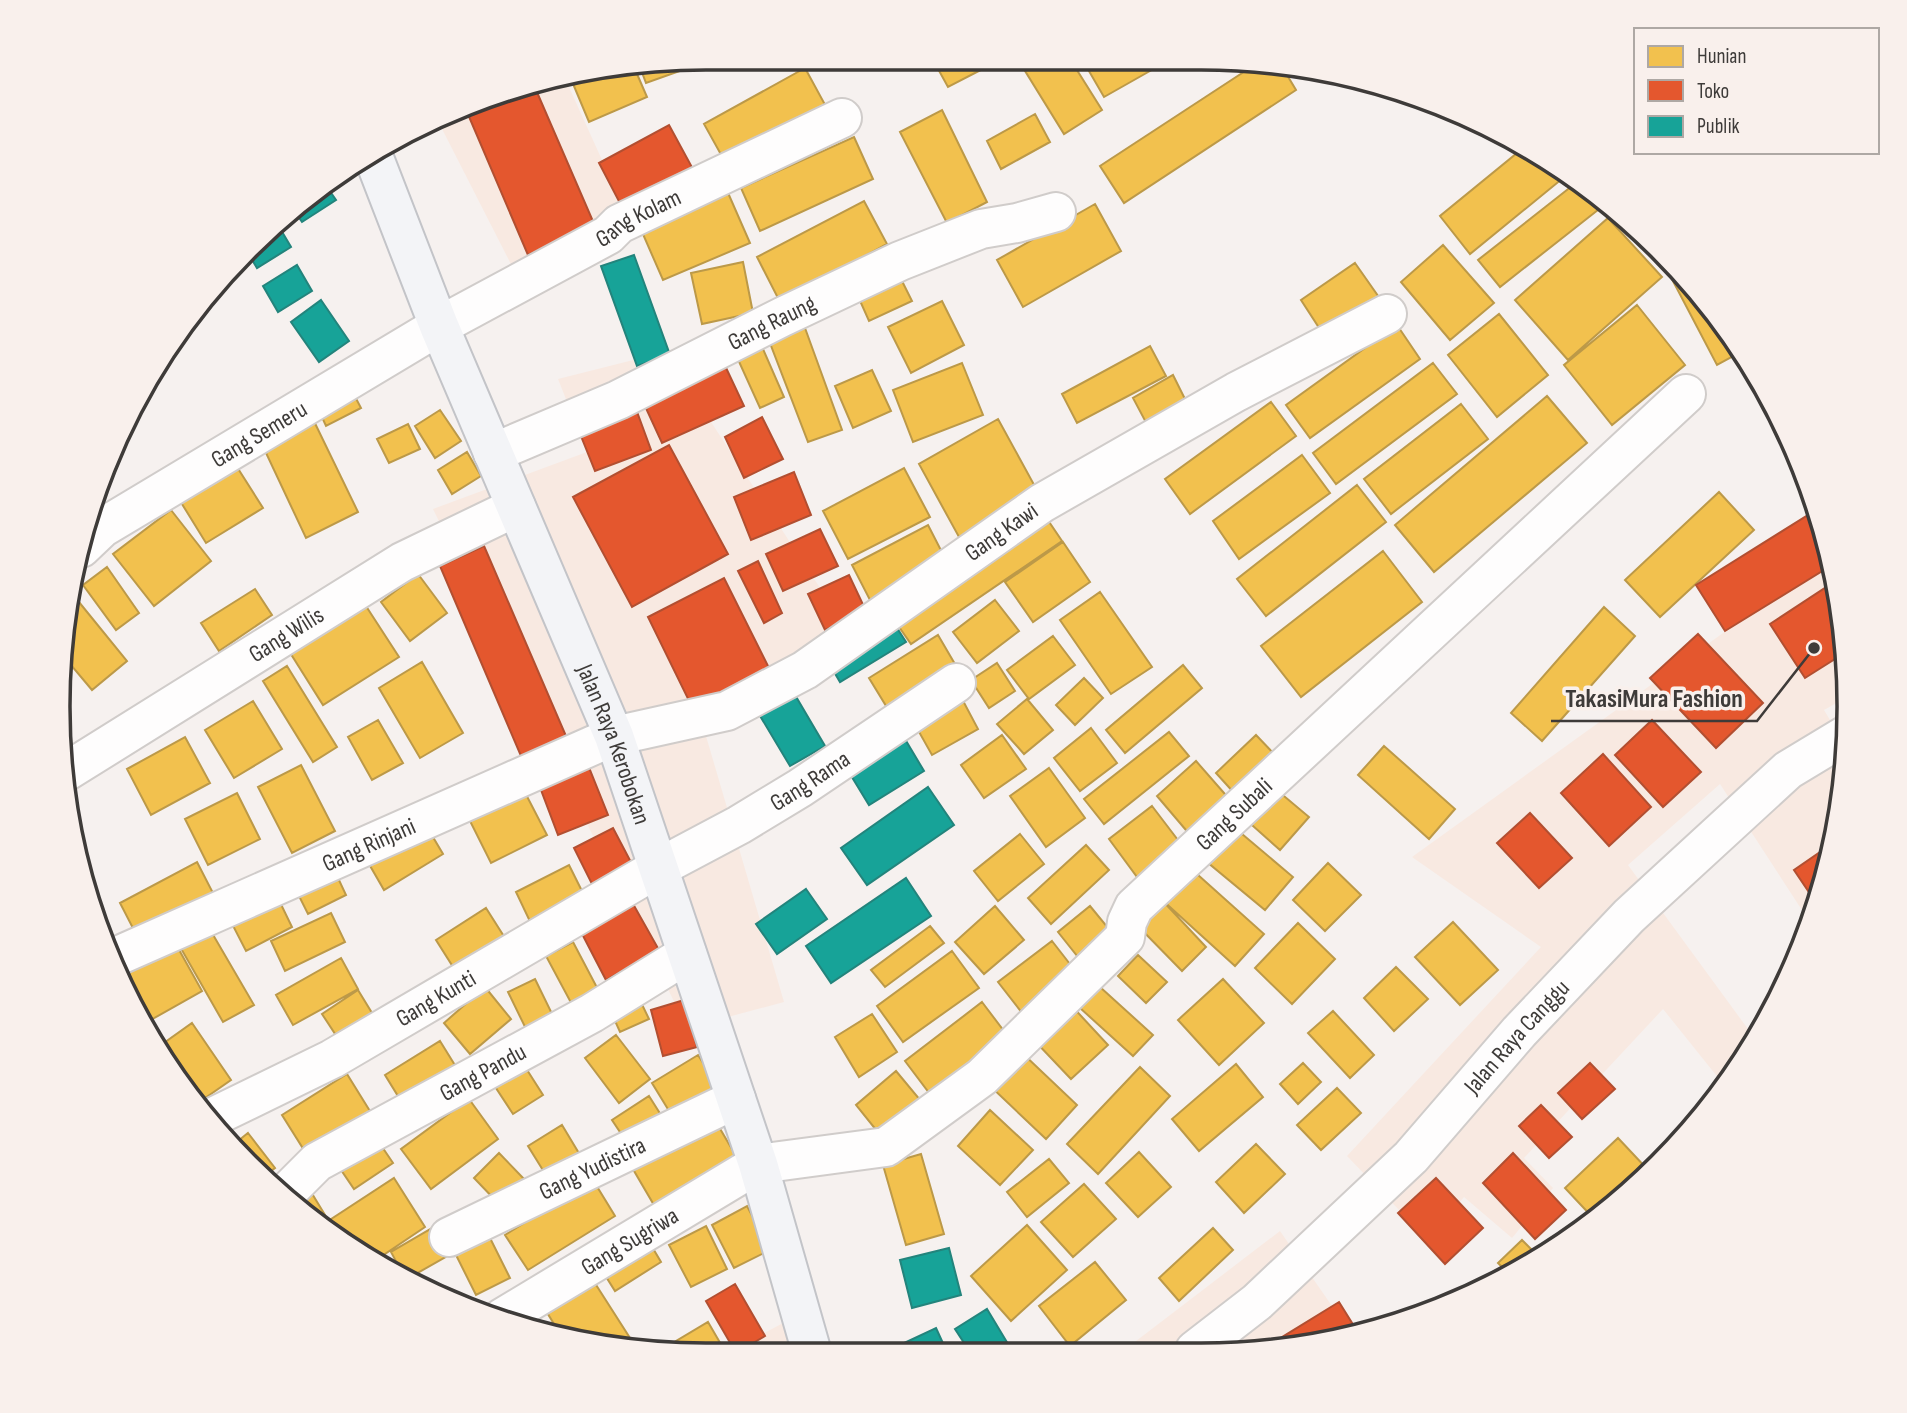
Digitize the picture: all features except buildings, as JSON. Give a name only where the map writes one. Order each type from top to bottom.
[{"type":"main road","name":"Jalan Raya Kerobokan","points":[[376,163],[439,326],[614,736],[758,1164],[809,1343]]},
{"type":"street","name":"Gang Kolam","points":[[439,326],[608,235],[619,224],[842,118]]},
{"type":"street","name":"Gang Raung","points":[[493,453],[618,400],[782,317],[916,255],[981,229],[1017,223],[1056,212]]},
{"type":"street","name":"Gang Kawi","points":[[614,736],[727,711],[806,670],[1042,503],[1076,482],[1236,392],[1387,314]]},
{"type":"street","name":"Gang Semeru","points":[[94,536],[102,528],[439,326]]},
{"type":"street","name":"Gang Subali","points":[[758,1164],[886,1147],[982,1077],[1125,937],[1127,922],[1134,907],[1686,394]]},
{"type":"street","name":"Gang Wilis","points":[[73,767],[402,562],[516,507]]},
{"type":"street","name":"Gang Rama","points":[[658,868],[800,789],[956,683]]},
{"type":"street","name":"Gang Rinjani","points":[[122,954],[614,736]]},
{"type":"street","name":"Jalan Raya Canggu","points":[[1204,1343],[1256,1302],[1411,1157],[1520,1032],[1629,916],[1788,770],[1836,740]]},
{"type":"street","name":"Gang Kunti","points":[[219,1114],[332,1059],[658,868]]},
{"type":"street","name":"Gang Pandu","points":[[291,1188],[317,1162],[592,1013],[687,954]]},
{"type":"street","name":"Gang Yudistira","points":[[449,1237],[736,1100]]},
{"type":"street","name":"Gang Sugriwa","points":[[512,1312],[758,1164]]},
{"type":"shaded area","points":[[568,85],[635,233],[517,276],[442,128],[502,104]]},
{"type":"shaded area","points":[[665,352],[849,632],[701,719],[784,1002],[687,1028],[433,509],[587,452],[558,379]]},
{"type":"shaded area","points":[[1820,563],[1832,623],[1836,665],[1837,703],[1824,710],[1836,731],[1836,748],[1825,831],[1803,911],[1720,784],[1628,865],[1749,1030],[1718,1077],[1663,1009],[1524,1158],[1553,1188],[1512,1238],[1464,1197],[1428,1240],[1347,1156],[1541,947],[1412,857]]},
{"type":"shaded area","points":[[1280,1231],[1346,1326],[1284,1338],[1242,1342],[1133,1343]]},
{"type":"shaded area","points":[[815,1306],[821,1343],[746,1343]]},
{"type":"place","name":"TakasiMura Fashion","points":[[1814,648]]}]
